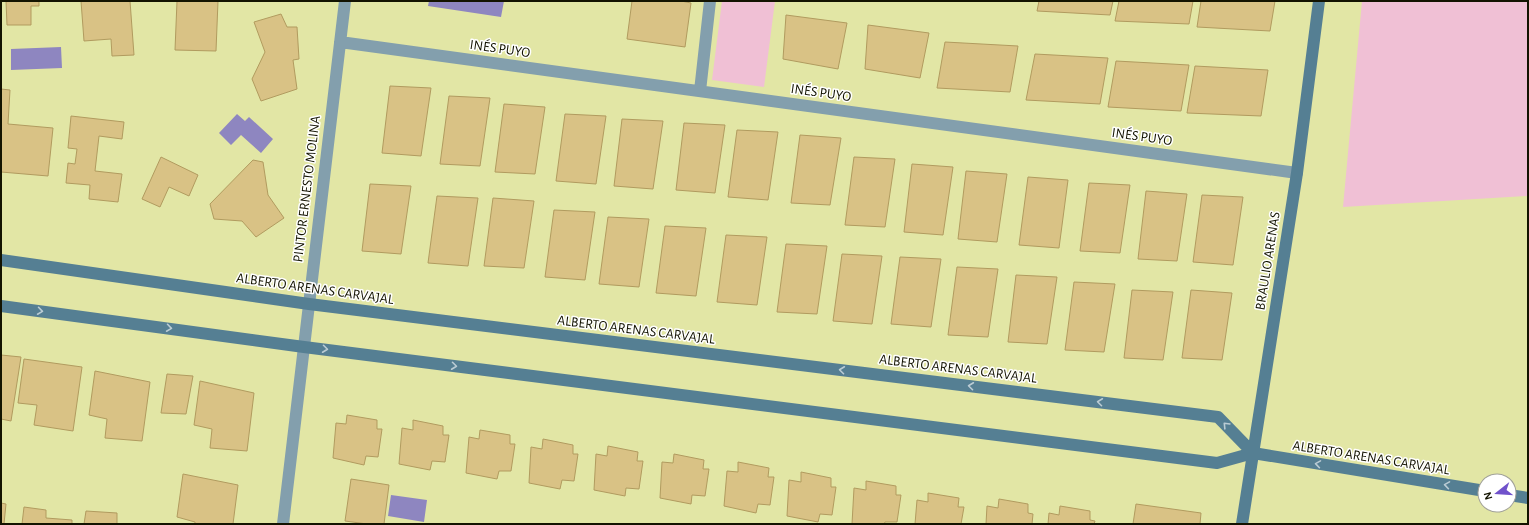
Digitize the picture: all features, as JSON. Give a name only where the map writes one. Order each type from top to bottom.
[{"type":"street","name":"PINTOR ERNESTO MOLINA","points":[[283,524],[345,1]]},
{"type":"street","points":[[700,91],[710,1]]},
{"type":"street","name":"BRAULIO ARENAS","points":[[1242,524],[1297,173],[1318,1]]},
{"type":"street","name":"INÉS PUYO","points":[[340,42],[1297,173]]},
{"type":"street","name":"ALBERTO ARENAS CARVAJAL","points":[[1,260],[309,304],[1218,416],[1253,453]]},
{"type":"street","name":"ALBERTO ARENAS CARVAJAL","points":[[1,306],[1217,463],[1253,453],[1477,490]]},
{"type":"street","points":[[1517,496],[1528,498]]},
{"type":"shaded area","points":[[429,1],[504,1],[501,17],[428,6]]},
{"type":"shaded area","points":[[722,1],[775,1],[764,87],[712,80]]},
{"type":"shaded area","points":[[1362,1],[1528,1],[1528,196],[1343,207]]},
{"type":"shaded area","points":[[61,47],[62,68],[11,70],[11,49]]},
{"type":"shaded area","points":[[237,114],[245,121],[249,117],[273,139],[261,153],[241,135],[231,145],[219,133]]},
{"type":"shaded area","points":[[391,495],[427,500],[424,522],[388,516]]},
{"type":"building","points":[[6,1],[39,1],[39,6],[31,6],[31,25],[7,25]]},
{"type":"building","points":[[81,1],[130,1],[134,55],[112,56],[111,39],[84,41]]},
{"type":"building","points":[[177,1],[218,1],[216,51],[175,50]]},
{"type":"building","points":[[632,1],[681,1],[691,3],[685,47],[627,39]]},
{"type":"building","points":[[1039,1],[1113,1],[1110,15],[1037,11]]},
{"type":"building","points":[[1119,1],[1193,1],[1189,24],[1115,21]]},
{"type":"building","points":[[1201,1],[1275,1],[1270,31],[1197,27]]},
{"type":"building","points":[[281,14],[287,27],[297,27],[299,59],[293,60],[297,89],[261,101],[252,79],[265,52],[254,22]]},
{"type":"building","points":[[786,15],[847,23],[838,69],[783,59]]},
{"type":"building","points":[[868,25],[929,33],[920,78],[865,69]]},
{"type":"building","points":[[945,42],[1018,46],[1010,92],[937,88]]},
{"type":"building","points":[[1035,54],[1108,58],[1100,104],[1026,100]]},
{"type":"building","points":[[1116,61],[1189,65],[1181,111],[1108,107]]},
{"type":"building","points":[[1195,66],[1268,70],[1261,116],[1187,113]]},
{"type":"building","points":[[390,86],[431,88],[421,156],[382,153]]},
{"type":"building","points":[[1,89],[10,90],[8,124],[53,128],[48,176],[1,172]]},
{"type":"building","points":[[449,96],[490,98],[480,166],[440,164]]},
{"type":"building","points":[[504,104],[545,107],[535,174],[495,172]]},
{"type":"building","points":[[565,114],[606,116],[596,184],[556,181]]},
{"type":"building","points":[[71,116],[124,122],[122,139],[99,136],[95,171],[122,174],[118,202],[89,199],[90,185],[66,183],[68,163],[75,164],[77,149],[68,148]]},
{"type":"building","points":[[622,119],[663,121],[653,189],[614,186]]},
{"type":"building","points":[[684,123],[725,125],[715,193],[676,190]]},
{"type":"building","points":[[737,130],[778,132],[768,200],[728,197]]},
{"type":"building","points":[[800,135],[841,138],[830,205],[791,203]]},
{"type":"building","points":[[161,157],[198,175],[189,196],[169,187],[160,207],[142,199]]},
{"type":"building","points":[[854,157],[895,159],[885,227],[845,225]]},
{"type":"building","points":[[253,160],[263,162],[268,195],[284,218],[256,237],[242,221],[214,219],[210,204]]},
{"type":"building","points":[[912,164],[953,167],[943,235],[904,232]]},
{"type":"building","points":[[966,171],[1007,174],[997,242],[958,239]]},
{"type":"building","points":[[1028,177],[1068,180],[1059,248],[1019,245]]},
{"type":"building","points":[[1089,183],[1130,185],[1120,253],[1080,251]]},
{"type":"building","points":[[370,184],[411,186],[401,254],[362,251]]},
{"type":"building","points":[[1146,191],[1187,194],[1177,261],[1138,259]]},
{"type":"building","points":[[1202,195],[1243,197],[1233,265],[1193,262]]},
{"type":"building","points":[[437,196],[478,198],[468,266],[428,263]]},
{"type":"building","points":[[493,198],[534,201],[524,268],[484,266]]},
{"type":"building","points":[[554,210],[595,212],[585,280],[545,277]]},
{"type":"building","points":[[608,217],[649,219],[639,287],[599,284]]},
{"type":"building","points":[[665,226],[706,228],[696,296],[656,293]]},
{"type":"building","points":[[726,235],[767,237],[757,305],[717,302]]},
{"type":"building","points":[[786,244],[827,246],[817,314],[777,312]]},
{"type":"building","points":[[842,254],[882,256],[872,324],[833,321]]},
{"type":"building","points":[[900,257],[941,259],[931,327],[891,324]]},
{"type":"building","points":[[957,267],[998,269],[988,337],[948,335]]},
{"type":"building","points":[[1016,275],[1057,277],[1047,344],[1008,342]]},
{"type":"building","points":[[1074,282],[1115,284],[1104,352],[1065,350]]},
{"type":"building","points":[[1132,290],[1173,292],[1163,360],[1124,358]]},
{"type":"building","points":[[1191,290],[1232,293],[1222,360],[1182,358]]},
{"type":"building","points":[[1,355],[21,357],[11,421],[1,419]]},
{"type":"building","points":[[24,359],[82,367],[73,431],[34,425],[37,405],[18,403]]},
{"type":"building","points":[[95,371],[150,382],[142,441],[105,438],[107,419],[89,415]]},
{"type":"building","points":[[167,374],[193,376],[186,414],[161,413]]},
{"type":"building","points":[[200,381],[254,393],[247,451],[210,448],[212,429],[194,425]]},
{"type":"building","points":[[347,415],[377,420],[377,429],[382,429],[378,457],[366,456],[364,465],[333,458],[336,423],[346,424]]},
{"type":"building","points":[[413,420],[443,426],[443,435],[449,435],[445,462],[432,461],[430,470],[399,464],[402,428],[413,430]]},
{"type":"building","points":[[480,430],[510,435],[510,444],[515,444],[511,471],[499,471],[497,479],[466,473],[469,437],[479,439]]},
{"type":"building","points":[[543,439],[573,445],[573,454],[578,454],[574,481],[562,480],[560,489],[529,483],[531,447],[542,449]]},
{"type":"building","points":[[608,446],[638,452],[637,461],[643,461],[639,489],[626,488],[625,496],[594,490],[596,454],[607,456]]},
{"type":"building","points":[[674,454],[704,460],[703,469],[709,469],[705,496],[692,495],[691,504],[660,498],[662,462],[673,463]]},
{"type":"building","points":[[738,462],[769,468],[768,477],[774,477],[770,505],[758,504],[756,513],[724,506],[727,471],[738,472]]},
{"type":"building","points":[[801,472],[831,478],[831,487],[836,487],[832,515],[820,514],[818,522],[787,516],[789,480],[801,482]]},
{"type":"building","points":[[183,474],[238,485],[233,524],[195,524],[195,522],[177,517]]},
{"type":"building","points":[[351,479],[389,485],[384,524],[367,524],[345,521]]},
{"type":"building","points":[[866,481],[896,486],[896,495],[901,495],[897,522],[885,522],[884,524],[852,524],[854,488],[866,490]]},
{"type":"building","points":[[928,493],[959,498],[958,507],[964,507],[961,524],[915,524],[917,500],[928,502]]},
{"type":"building","points":[[999,499],[1028,504],[1028,513],[1033,514],[1032,524],[986,524],[987,506],[998,508]]},
{"type":"building","points":[[1,503],[6,504],[4,524],[1,524]]},
{"type":"building","points":[[1136,504],[1201,513],[1200,524],[1133,524]]},
{"type":"building","points":[[1060,506],[1090,511],[1090,520],[1095,521],[1094,524],[1048,524],[1049,513],[1059,515]]},
{"type":"building","points":[[24,507],[46,510],[46,518],[72,520],[72,524],[22,524]]},
{"type":"building","points":[[86,511],[117,513],[117,524],[84,524]]}]
